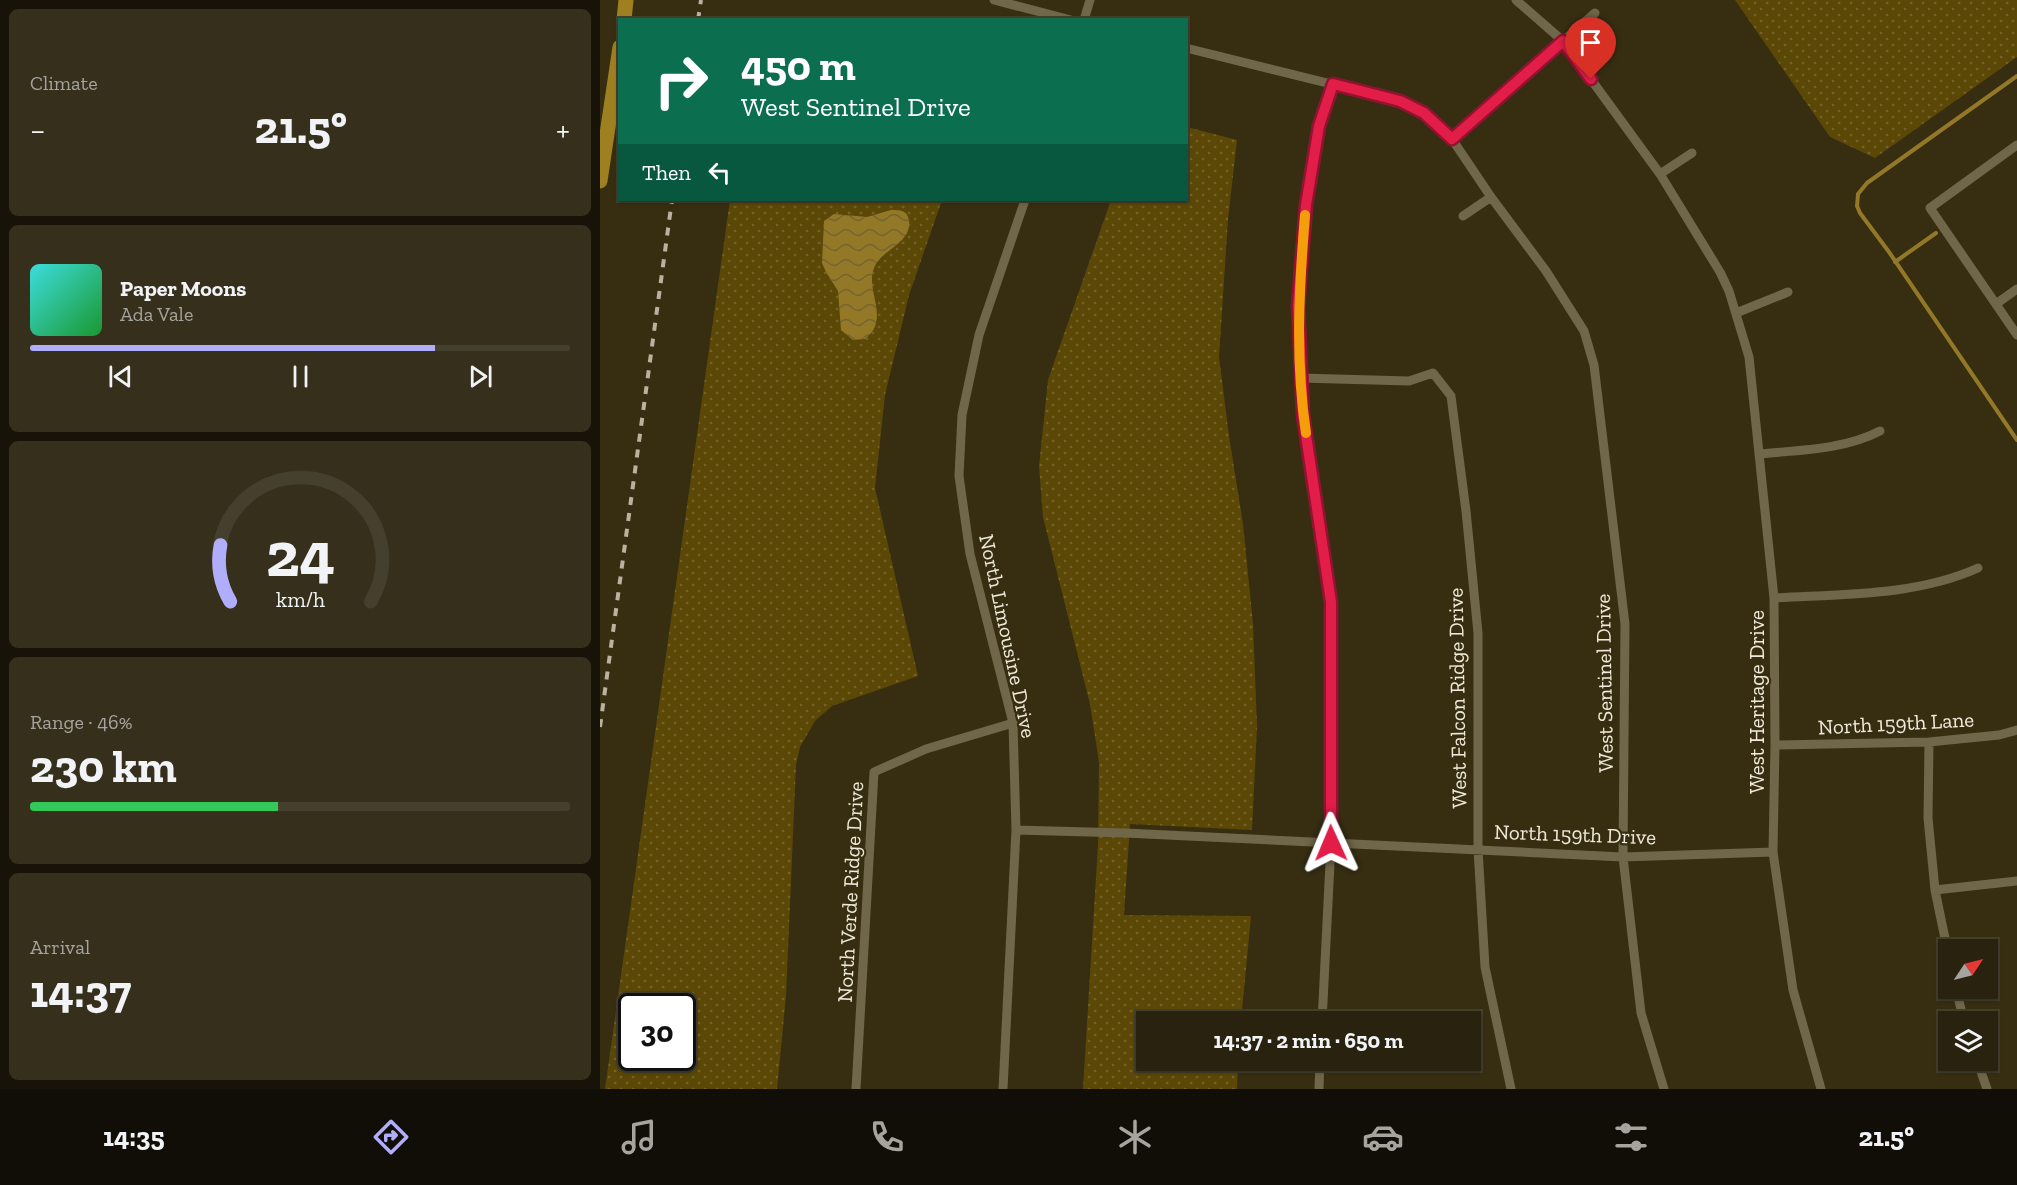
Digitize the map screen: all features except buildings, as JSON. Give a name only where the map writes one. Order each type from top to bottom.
[{"type":"highway","points":[[624,18],[626,0]]},
{"type":"highway","points":[[600,181],[618,60]]},
{"type":"street","points":[[994,0],[1063,18]]},
{"type":"street","points":[[1085,18],[1090,0]]},
{"type":"street","name":"West Heritage Drive","points":[[1516,0],[1563,41],[1660,174],[1720,272],[1736,312],[1749,357],[1774,598],[1773,852],[1794,990],[1821,1089]]},
{"type":"street","points":[[1452,139],[1595,13]]},
{"type":"street","name":"West Sentinel Drive","points":[[1188,48],[1400,101],[1424,113],[1452,139],[1491,197],[1546,271],[1584,331],[1594,365],[1625,624],[1623,857],[1641,1013],[1664,1089]]},
{"type":"street","points":[[1323,1011],[1331,843],[1331,602],[1303,415],[1298,306],[1306,205],[1319,126],[1333,84]]},
{"type":"street","points":[[2017,145],[1930,208],[2017,335]]},
{"type":"street","points":[[1660,174],[1692,153]]},
{"type":"street","points":[[1463,216],[1491,197]]},
{"type":"street","name":"North Limousine Drive","points":[[1003,1089],[1016,830],[1013,723],[970,554],[959,476],[962,415],[979,335],[1025,201]]},
{"type":"street","points":[[1996,304],[2017,289]]},
{"type":"street","points":[[1736,312],[1788,292]]},
{"type":"street","name":"West Falcon Ridge Drive","points":[[1300,378],[1409,381],[1433,374],[1451,396],[1466,511],[1478,633],[1478,849],[1485,967],[1511,1089]]},
{"type":"street","points":[[1759,454],[1839,445],[1866,439],[1880,431]]},
{"type":"street","points":[[1774,598],[1873,592],[1931,584],[1956,578],[1978,568]]},
{"type":"street","name":"North Verde Ridge Drive","points":[[856,1089],[874,772],[926,749],[1013,723]]},
{"type":"street","name":"North 159th Lane","points":[[1775,746],[1929,742],[1999,735],[2017,730]]},
{"type":"street","points":[[1929,742],[1928,818],[1935,890],[1945,939]]},
{"type":"street","name":"North 159th Drive","points":[[1016,830],[1623,857],[1773,852]]},
{"type":"street","points":[[1935,890],[2017,880]]},
{"type":"street","points":[[1319,1089],[1320,1071]]},
{"type":"street","points":[[1981,1071],[1987,1089]]},
{"type":"shaded area","points":[[1735,0],[2017,0],[2017,57],[1875,158],[1830,137]]},
{"type":"shaded area","points":[[1188,127],[1237,140],[1228,219],[1219,357],[1243,524],[1253,624],[1257,726],[1252,830],[1130,824],[1124,915],[1251,916],[1242,1011],[1136,1011],[1136,1071],[1238,1071],[1237,1089],[1083,1089],[1098,845],[1099,762],[1090,704],[1043,517],[1039,466],[1048,380],[1111,201],[1188,201]]},
{"type":"shaded area","points":[[730,201],[942,201],[909,295],[885,395],[875,488],[918,676],[832,706],[815,721],[800,747],[796,765],[786,996],[777,1089],[605,1089],[618,997],[618,1071],[696,1071],[696,993],[618,993]]},
{"type":"water","points":[[891,210],[907,214],[909,228],[901,241],[878,261],[874,268],[872,286],[877,314],[876,323],[865,339],[853,340],[841,330],[838,291],[822,263],[824,221],[834,214],[867,217]]},
{"type":"waterway","points":[[2017,76],[1867,183],[1858,194],[1857,206],[2017,440]]},
{"type":"waterway","points":[[1895,262],[1936,233]]},
{"type":"railway","points":[[698,18],[701,0]]},
{"type":"railway","points":[[600,727],[672,201]]},
{"type":"slow traffic","points":[[1305,215],[1298,306],[1300,378],[1306,433]]},
{"type":"route","points":[[1331,843],[1331,602],[1303,415],[1298,306],[1306,205],[1319,126],[1333,84],[1400,101],[1424,113],[1452,139],[1563,41],[1591,79]]}]
